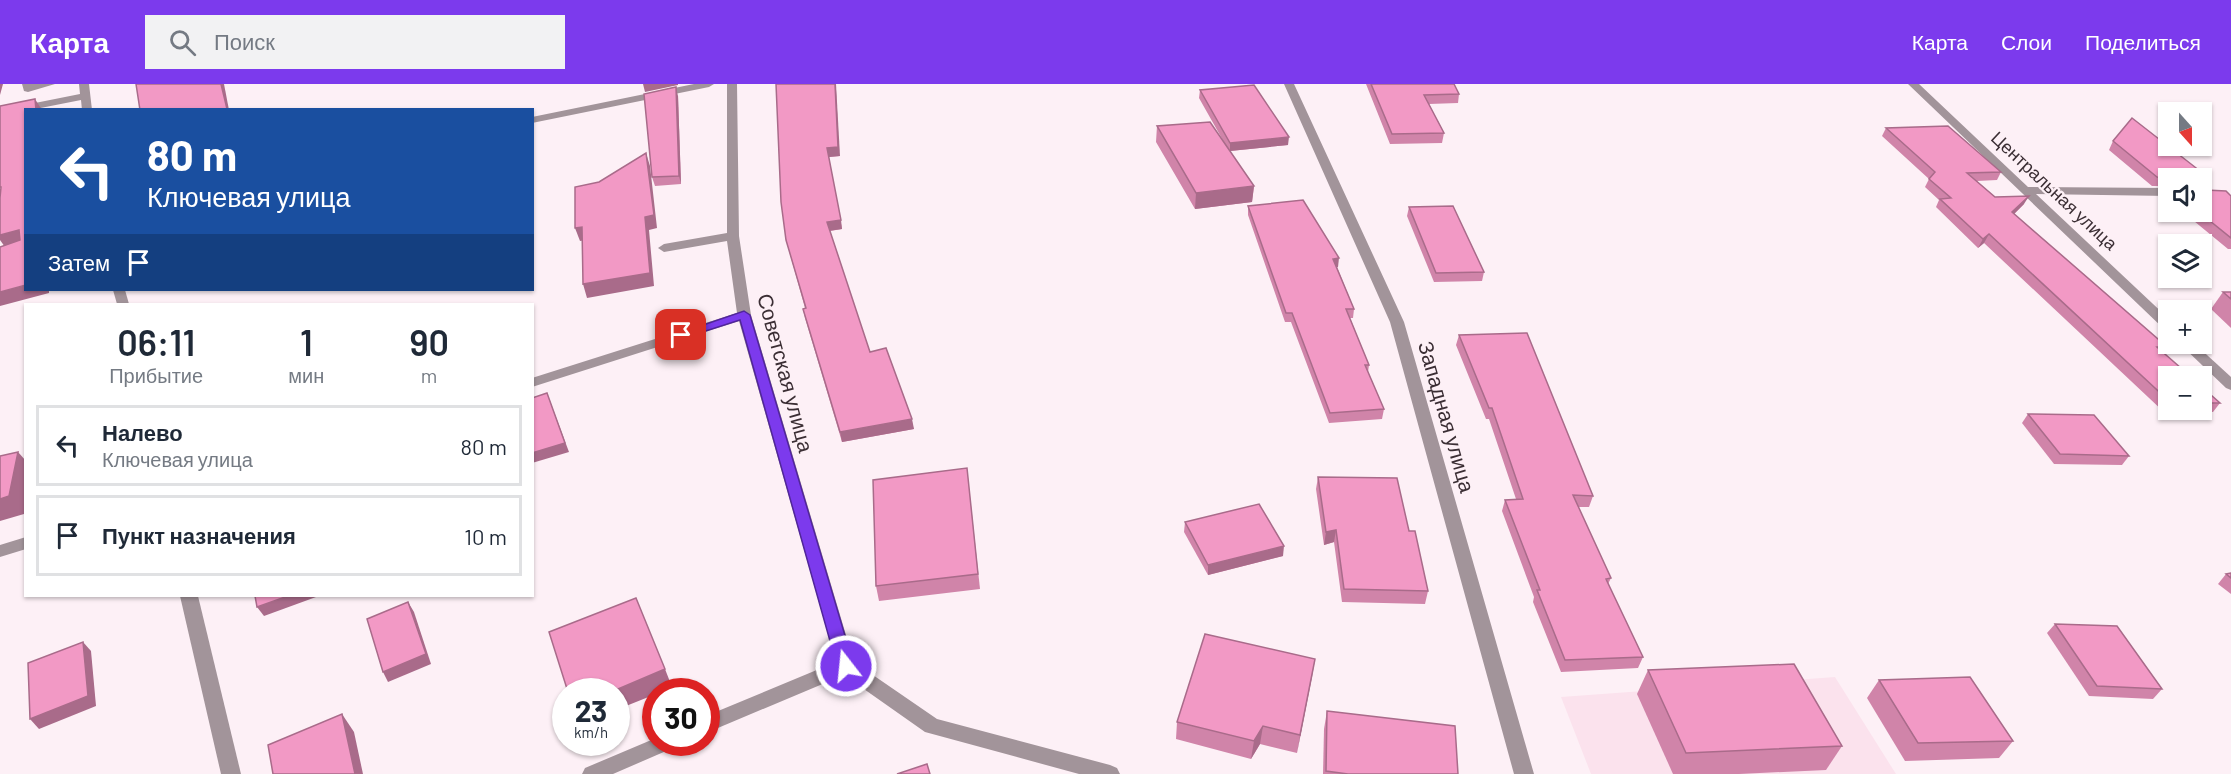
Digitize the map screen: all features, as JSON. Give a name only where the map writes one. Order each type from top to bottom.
[{"type":"street","points":[[27,84],[28,89],[50,84]]},
{"type":"street","points":[[534,120],[709,84]]},
{"type":"street","name":"Советская улица","points":[[732,84],[734,236],[744,315],[846,666]]},
{"type":"street","name":"Западная улица","points":[[1289,84],[1397,322],[1524,774]]},
{"type":"street","name":"Центральная улица","points":[[1913,84],[2158,316]]},
{"type":"street","points":[[0,113],[84,90],[87,108]]},
{"type":"street","points":[[2025,190],[2158,192]]},
{"type":"street","points":[[664,248],[734,236]]},
{"type":"street","points":[[534,382],[744,315]]},
{"type":"street","points":[[2198,354],[2231,385]]},
{"type":"street","points":[[0,550],[24,544]]},
{"type":"street","points":[[189,597],[231,774]]},
{"type":"street","points":[[720,719],[846,666],[932,726],[1110,774]]},
{"type":"street","points":[[592,774],[642,752]]},
{"type":"shaded area","points":[[1835,677],[1896,774],[1591,774],[1561,697]]},
{"type":"building","points":[[136,84],[221,84],[227,108],[140,108]]},
{"type":"building","points":[[776,84],[835,84],[838,147],[827,148],[841,220],[827,222],[870,352],[886,348],[912,419],[840,432],[803,309],[806,308],[786,240],[781,202]]},
{"type":"building","points":[[1371,84],[1454,84],[1459,94],[1424,95],[1444,133],[1392,134]]},
{"type":"building","points":[[1254,85],[1289,137],[1230,143],[1200,90]]},
{"type":"building","points":[[676,87],[679,176],[652,177],[644,94]]},
{"type":"building","points":[[35,99],[36,108],[24,108],[24,286],[0,292],[0,247],[20,240],[19,230],[0,235],[0,106]]},
{"type":"building","points":[[2132,118],[2158,138],[2158,156],[2181,156],[2196,168],[2158,168],[2157,177],[2113,141]]},
{"type":"building","points":[[1210,122],[1254,186],[1196,193],[1157,126]]},
{"type":"building","points":[[1948,126],[2001,172],[1967,173],[1995,197],[2029,196],[2012,212],[2158,339],[2158,354],[2165,354],[2179,366],[2158,366],[2158,391],[1989,234],[1983,239],[1940,199],[1951,198],[1929,179],[1935,172],[1886,128]]},
{"type":"building","points":[[646,153],[654,215],[645,217],[650,273],[583,284],[582,227],[575,228],[575,187],[599,182]]},
{"type":"building","points":[[2212,190],[2226,191],[2231,196],[2231,238],[2211,222]]},
{"type":"building","points":[[1303,200],[1339,258],[1333,259],[1354,309],[1346,309],[1369,365],[1365,365],[1384,409],[1330,413],[1292,313],[1286,313],[1248,206]]},
{"type":"building","points":[[1453,206],[1484,272],[1436,273],[1409,207]]},
{"type":"building","points":[[2223,292],[2231,292],[2231,299]]},
{"type":"building","points":[[1527,333],[1593,496],[1573,495],[1611,578],[1606,579],[1643,657],[1565,660],[1537,590],[1540,590],[1505,500],[1523,499],[1492,408],[1489,408],[1459,335]]},
{"type":"building","points":[[547,393],[565,443],[534,452],[534,397]]},
{"type":"building","points":[[2212,396],[2220,403],[2212,403]]},
{"type":"building","points":[[2028,414],[2094,415],[2129,456],[2060,454]]},
{"type":"building","points":[[18,452],[9,496],[0,499],[0,456]]},
{"type":"building","points":[[967,468],[978,574],[876,586],[873,480]]},
{"type":"building","points":[[1318,477],[1397,478],[1409,531],[1415,531],[1428,591],[1344,589],[1336,530],[1326,532]]},
{"type":"building","points":[[1259,504],[1284,546],[1208,565],[1185,522]]},
{"type":"building","points":[[255,597],[285,597],[257,607]]},
{"type":"building","points":[[636,598],[665,669],[630,684],[630,678],[564,678],[549,632]]},
{"type":"building","points":[[408,602],[426,654],[383,672],[367,619]]},
{"type":"building","points":[[2055,624],[2117,626],[2162,689],[2097,686]]},
{"type":"building","points":[[1205,634],[1315,659],[1300,735],[1263,726],[1254,741],[1177,722]]},
{"type":"building","points":[[83,642],[88,696],[30,719],[28,663]]},
{"type":"building","points":[[1794,664],[1842,746],[1686,753],[1648,670]]},
{"type":"building","points":[[1970,677],[2013,741],[1918,743],[1879,680]]},
{"type":"building","points":[[1327,711],[1455,726],[1458,774],[1348,774],[1326,771]]},
{"type":"building","points":[[342,714],[355,774],[273,774],[268,745]]},
{"type":"building","points":[[927,764],[930,774],[897,774]]},
{"type":"route","points":[[681,335],[744,315],[846,666]]}]
